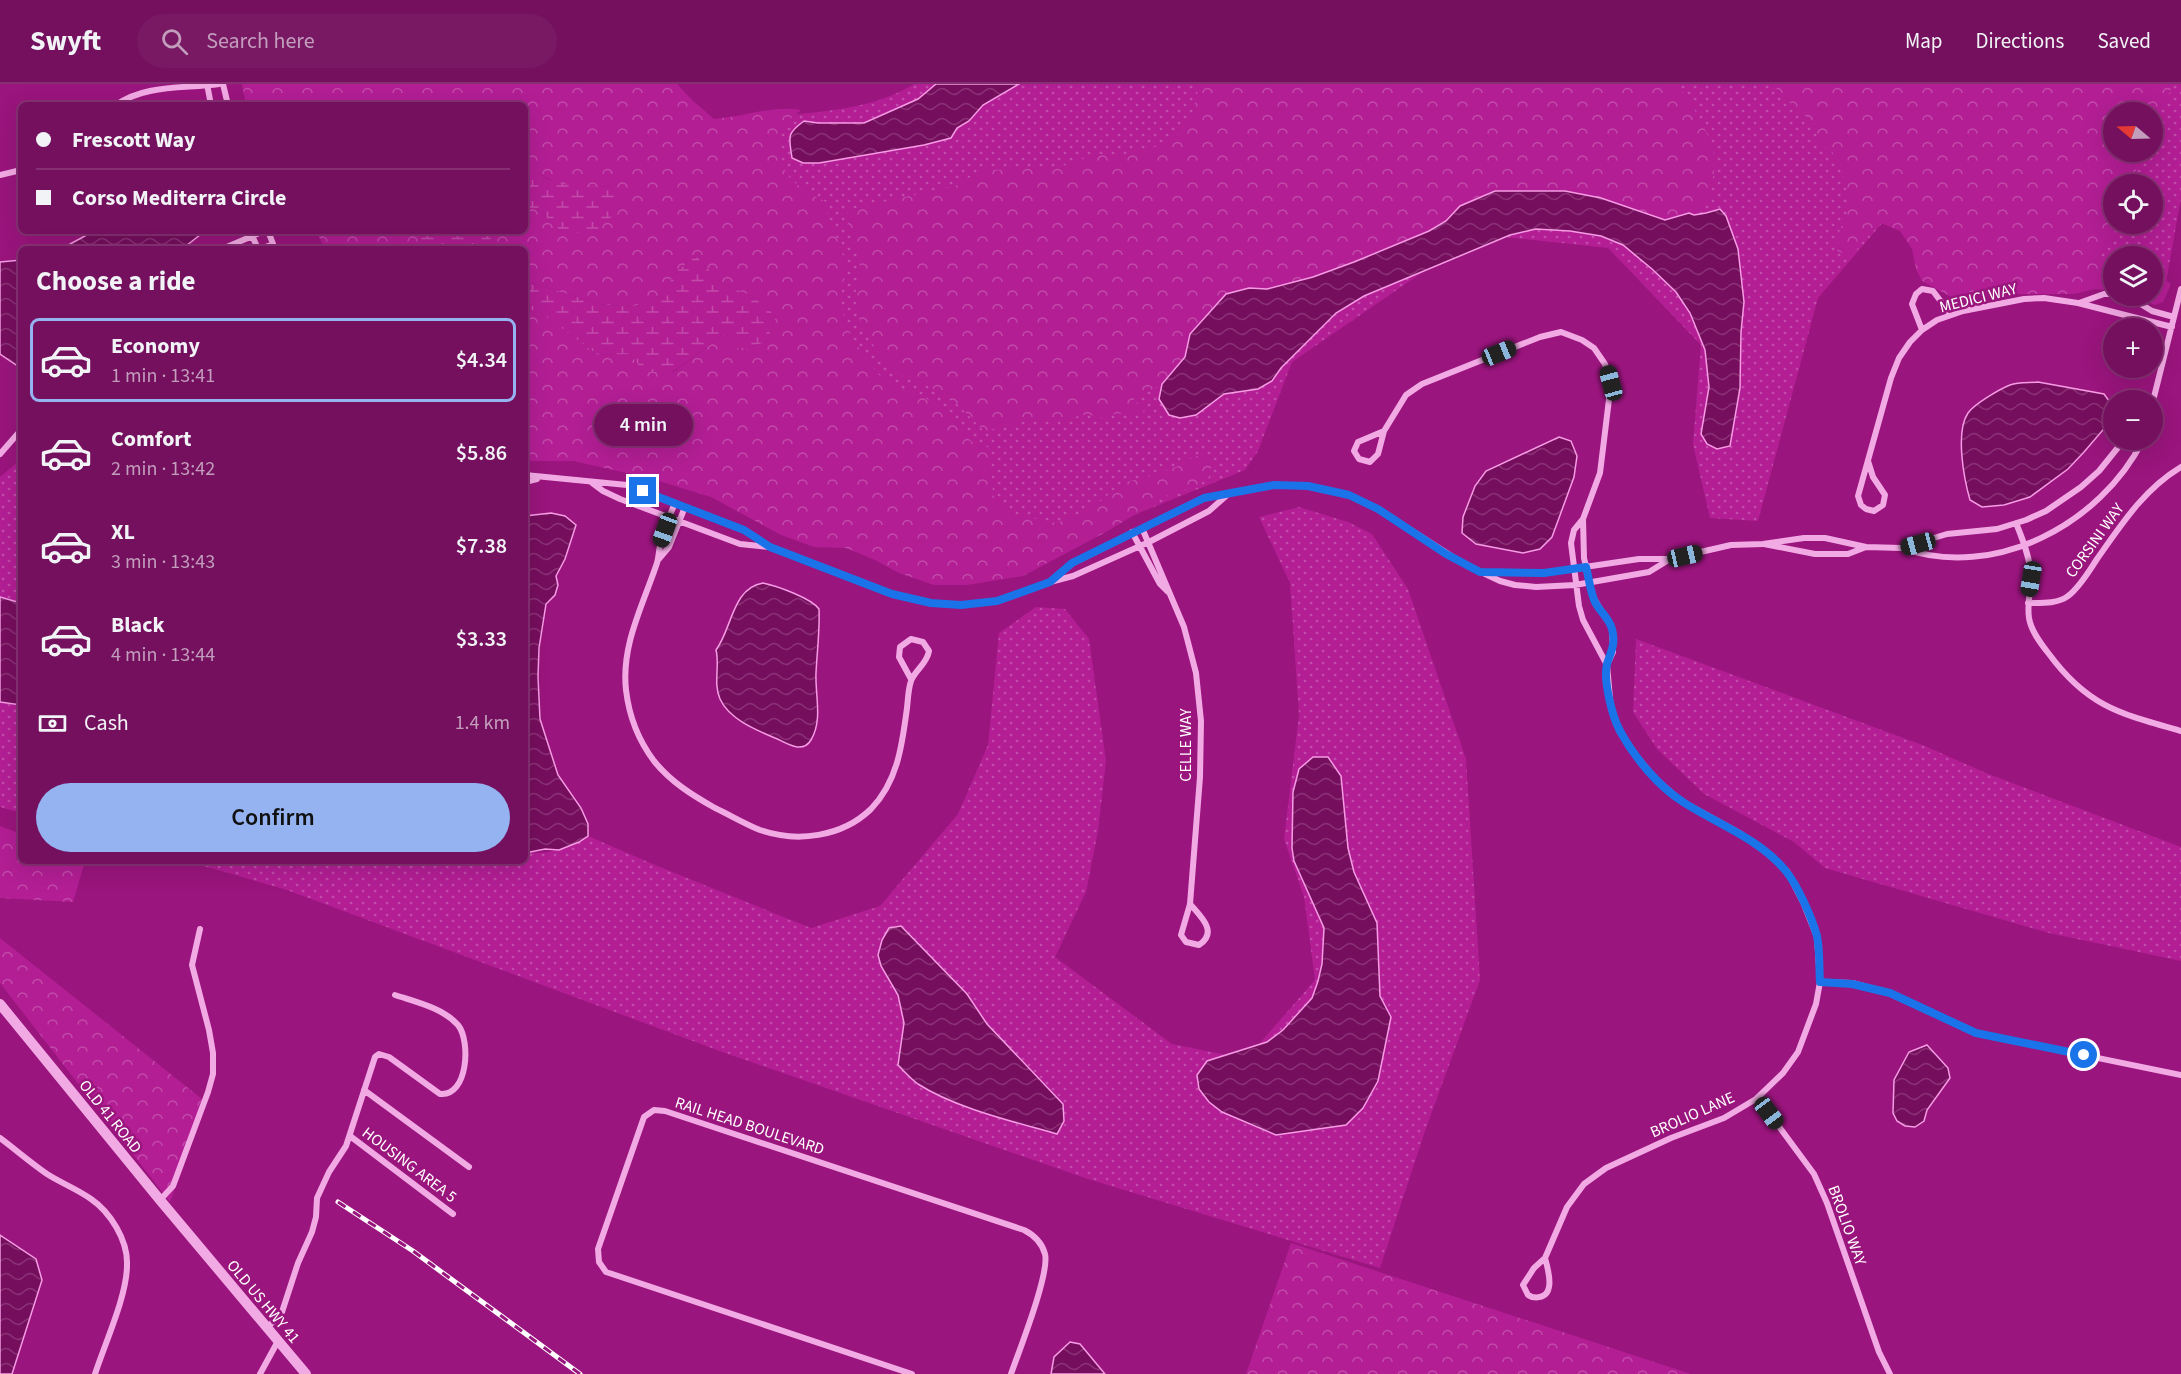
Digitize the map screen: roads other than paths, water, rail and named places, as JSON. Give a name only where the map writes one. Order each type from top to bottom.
[{"type":"street","points":[[122,102],[161,86],[170,89],[221,84],[227,102]]},
{"type":"street","points":[[207,85],[210,102]]},
{"type":"street","points":[[0,175],[18,171]]},
{"type":"street","points":[[227,246],[249,234]]},
{"type":"street","points":[[1922,330],[1912,304],[1916,294],[1922,289],[1933,291],[1951,315]]},
{"type":"street","points":[[2156,390],[2181,289]]},
{"type":"street","name":"MEDICI WAY","points":[[2078,303],[2103,294]]},
{"type":"street","name":"MEDICI WAY","points":[[1868,461],[1873,477],[1885,495],[1883,505],[1874,511],[1861,505],[1858,496],[1868,461],[1899,358],[1922,330],[1937,320],[1963,311],[2024,299],[2044,298],[2078,303],[2172,327]]},
{"type":"street","points":[[2144,306],[2152,311],[2174,317]]},
{"type":"street","name":"BROLIO LANE","points":[[1384,431],[1358,442],[1354,451],[1359,459],[1370,462],[1375,459],[1384,431],[1406,395],[1422,384],[1540,337],[1561,332],[1582,340],[1594,348],[1605,364],[1611,383],[1600,473],[1582,519],[1576,524],[1572,536],[1573,569],[1583,620],[1607,666],[1611,709],[1619,730],[1636,756],[1680,801],[1741,834],[1767,853],[1786,871],[1803,902],[1817,937],[1820,982],[1816,1004],[1798,1052],[1783,1073],[1756,1099],[1724,1118],[1671,1138],[1606,1168],[1584,1184],[1567,1207],[1545,1258],[1534,1268],[1523,1285],[1528,1295],[1532,1297],[1543,1296],[1548,1292],[1550,1286],[1545,1258]]},
{"type":"street","points":[[0,454],[18,433]]},
{"type":"street","points":[[1901,548],[1947,534],[1988,530],[2016,523],[2046,510],[2081,487],[2099,471],[2116,450]]},
{"type":"street","points":[[1480,572],[1544,573],[1640,558],[1670,559],[1731,545],[1763,544],[1804,538],[1825,538],[1866,547],[1901,548],[1938,558],[1994,554],[2053,533],[2081,515],[2109,488],[2137,450]]},
{"type":"street","name":"CORSINI WAY","points":[[2028,603],[2050,603],[2067,597],[2082,580],[2134,507],[2171,473],[2181,467]]},
{"type":"street","points":[[528,476],[627,485],[744,530],[770,547],[892,594],[931,603],[961,605],[997,601],[1073,576],[1149,542],[1209,511],[1226,496]]},
{"type":"street","points":[[528,481],[541,478]]},
{"type":"street","points":[[591,482],[620,499],[740,544],[770,547]]},
{"type":"street","points":[[1050,582],[1072,563],[1204,498],[1226,496],[1274,485],[1308,486],[1349,495],[1378,509],[1446,554],[1500,581],[1515,585],[1536,587],[1575,585],[1649,572],[1670,559]]},
{"type":"street","points":[[675,503],[660,542],[658,560],[634,624],[626,659],[626,688],[635,728],[654,761],[671,780],[689,793],[749,825],[780,835],[815,836],[848,825],[870,809],[887,788],[898,764],[911,679],[925,664],[929,651],[923,642],[911,639],[899,651],[901,662],[911,679]]},
{"type":"street","points":[[658,560],[669,547],[685,507]]},
{"type":"street","name":"BROLIO LANE","points":[[1582,519],[1586,567],[1596,605],[1608,619],[1612,628],[1613,652],[1607,666]]},
{"type":"street","points":[[2016,523],[2024,544],[2031,579],[2028,603],[2029,620],[2040,643],[2063,674],[2087,695],[2113,711],[2181,731]]},
{"type":"street","name":"CELLE WAY","points":[[1142,528],[1184,627],[1196,673],[1201,721],[1200,777],[1190,904],[1181,935],[1186,942],[1199,945],[1205,941],[1208,926],[1190,904]]},
{"type":"street","name":"CELLE WAY","points":[[1132,532],[1160,584],[1168,592]]},
{"type":"street","points":[[1763,544],[1815,554],[1848,554],[1866,547]]},
{"type":"street","points":[[160,1200],[173,1186],[213,1074],[213,1053],[209,1030],[192,965],[200,929]]},
{"type":"street","points":[[1820,982],[1852,984],[1890,993],[1976,1033],[2181,1075]]},
{"type":"street","name":"HOUSING AREA 5","points":[[268,1328],[282,1312],[298,1263],[312,1232],[317,1198],[329,1172],[342,1155],[350,1136],[375,1057],[379,1054],[389,1057],[440,1094],[453,1091],[462,1078],[465,1046],[459,1026],[446,1014],[395,995]]},
{"type":"street","name":"OLD 41 ROAD","points":[[0,1004],[4,1017],[199,1247]]},
{"type":"street","name":"HOUSING AREA 5","points":[[364,1090],[469,1167]]},
{"type":"street","name":"BROLIO WAY","points":[[1756,1099],[1814,1174],[1827,1203],[1878,1352],[1890,1374]]},
{"type":"street","name":"RAIL HEAD BOULEVARD","points":[[912,1374],[606,1272],[599,1262],[598,1249],[644,1117],[654,1110],[665,1111],[1024,1230],[1033,1235],[1044,1251],[1045,1271],[1011,1374]]},
{"type":"street","name":"HOUSING AREA 5","points":[[350,1136],[453,1214]]},
{"type":"street","points":[[0,1138],[35,1166],[91,1199],[106,1214],[122,1241],[127,1264],[124,1283],[95,1374]]},
{"type":"street","name":"OLD US HWY 41","points":[[199,1247],[306,1374]]},
{"type":"street","points":[[260,1374],[278,1340]]},
{"type":"water","points":[[936,84],[1019,84],[983,105],[969,121],[957,128],[951,138],[924,145],[819,163],[803,163],[792,158],[790,136],[794,129],[804,121],[864,123],[918,99]]},
{"type":"water","points":[[1495,191],[1565,191],[1601,198],[1665,220],[1689,213],[1694,215],[1720,209],[1726,216],[1738,249],[1744,302],[1740,388],[1730,446],[1717,449],[1707,444],[1701,434],[1709,387],[1705,350],[1690,313],[1676,292],[1623,245],[1601,236],[1536,229],[1510,235],[1364,296],[1336,313],[1281,368],[1272,381],[1258,389],[1224,394],[1196,415],[1180,418],[1169,415],[1159,399],[1162,384],[1185,357],[1190,334],[1226,294],[1249,288],[1267,289],[1313,277],[1354,262],[1429,231],[1446,221],[1460,206]]},
{"type":"water","points":[[88,234],[201,234],[186,246],[66,246]]},
{"type":"water","points":[[18,260],[18,366],[0,354],[0,262]]},
{"type":"water","points":[[2038,382],[2103,394],[2103,430],[2068,469],[2030,497],[2004,505],[1982,507],[1970,500],[1965,480],[1961,443],[1964,421],[1971,409],[1981,401],[2013,384]]},
{"type":"water","points":[[1559,437],[1571,441],[1577,456],[1574,477],[1552,537],[1540,549],[1523,553],[1476,544],[1462,533],[1463,517],[1475,486],[1486,471]]},
{"type":"water","points":[[551,513],[565,516],[576,525],[565,559],[556,576],[558,585],[555,595],[546,604],[539,648],[538,677],[540,719],[558,775],[581,808],[588,824],[588,836],[559,850],[545,849],[528,852],[528,516]]},
{"type":"water","points":[[763,583],[801,597],[819,609],[816,673],[817,724],[811,740],[803,747],[788,744],[736,718],[724,706],[718,693],[716,650],[739,601],[753,586]]},
{"type":"water","points":[[0,597],[18,602],[18,705],[0,702]]},
{"type":"water","points":[[1313,757],[1328,757],[1341,776],[1348,848],[1354,872],[1377,923],[1380,996],[1391,1017],[1378,1081],[1363,1108],[1346,1125],[1276,1135],[1222,1112],[1209,1102],[1199,1089],[1197,1075],[1207,1061],[1267,1042],[1283,1030],[1312,998],[1322,964],[1324,928],[1294,861],[1292,848],[1293,792],[1299,769]]},
{"type":"water","points":[[901,926],[967,994],[987,1024],[1063,1104],[1064,1121],[1057,1134],[986,1114],[949,1100],[918,1084],[898,1065],[904,1023],[898,995],[881,966],[878,955],[882,940],[889,928]]},
{"type":"water","points":[[1927,1045],[1948,1068],[1950,1078],[1927,1110],[1924,1121],[1915,1127],[1905,1126],[1897,1121],[1893,1113],[1894,1080],[1909,1052]]},
{"type":"water","points":[[0,1235],[36,1259],[42,1280],[12,1374],[0,1374]]},
{"type":"water","points":[[1070,1342],[1080,1344],[1105,1374],[1051,1374],[1054,1357]]},
{"type":"railway","points":[[338,1202],[413,1251],[580,1374]]}]
